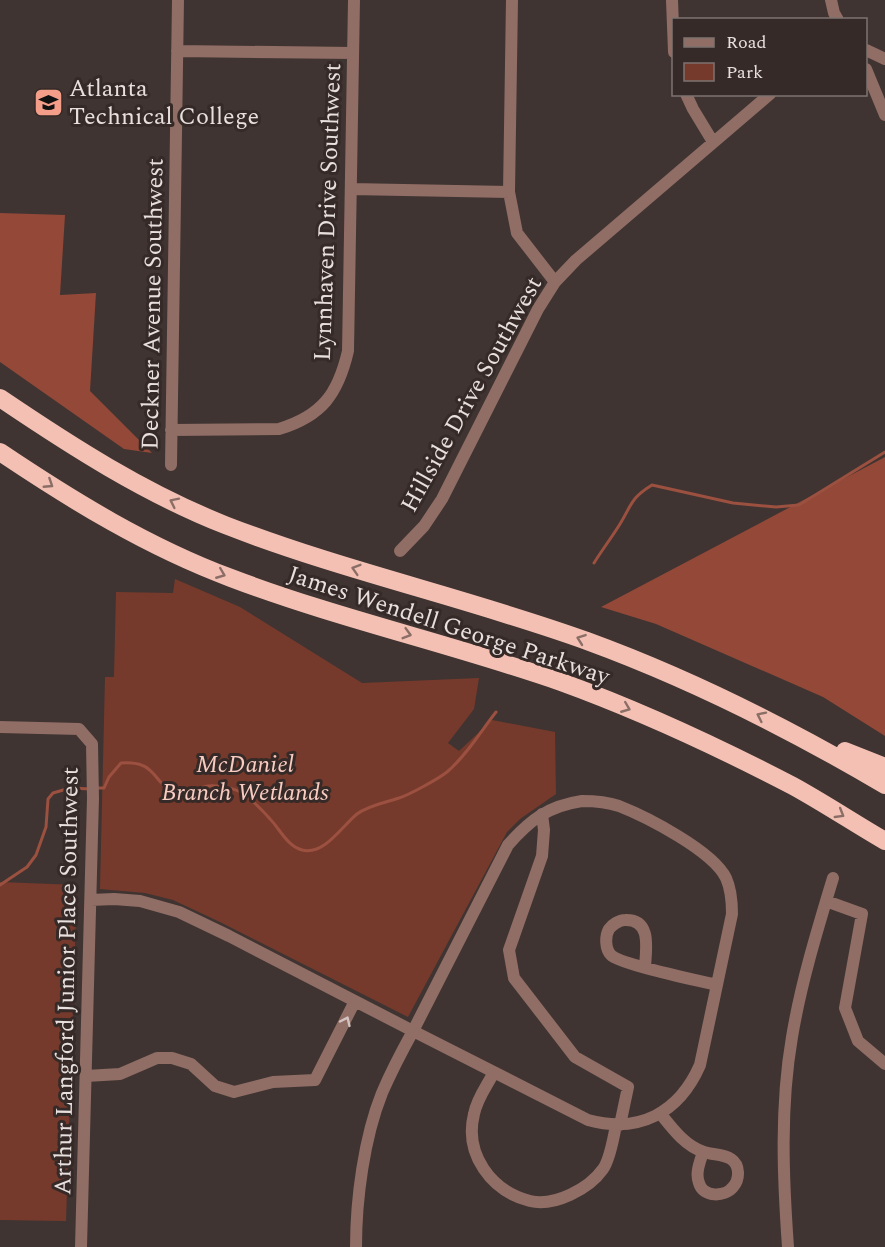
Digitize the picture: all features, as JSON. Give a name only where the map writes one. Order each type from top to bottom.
[{"type":"highway","name":"James Wendell George Parkway","points":[[0,398],[103,464],[216,521],[326,560],[487,607],[589,642],[687,681],[786,728],[885,785]]},
{"type":"highway","name":"James Wendell George Parkway","points":[[0,452],[117,525],[197,564],[305,604],[492,659],[631,709],[713,746],[795,787],[885,841]]},
{"type":"highway","points":[[786,728],[885,767]]},
{"type":"street","name":"Deckner Avenue Southwest","points":[[171,465],[178,0]]},
{"type":"street","name":"Lynnhaven Drive Southwest","points":[[171,430],[279,429],[294,425],[309,417],[332,395],[343,375],[348,351],[354,0]]},
{"type":"street","points":[[512,0],[509,192],[517,233],[555,282]]},
{"type":"street","points":[[672,0],[673,18]]},
{"type":"street","points":[[831,0],[837,18]]},
{"type":"street","points":[[867,50],[885,59]]},
{"type":"street","points":[[177,51],[353,54]]},
{"type":"street","points":[[867,71],[885,115]]},
{"type":"street","points":[[687,96],[713,142]]},
{"type":"street","name":"Hillside Drive Southwest","points":[[400,550],[424,526],[442,499],[538,309],[555,282],[584,252],[768,96]]},
{"type":"street","points":[[351,189],[509,192]]},
{"type":"street","name":"Arthur Langford Junior Place Southwest","points":[[0,727],[79,729],[92,744],[93,798],[81,1247]]},
{"type":"street","points":[[90,900],[140,901],[179,912],[229,936],[413,1031],[588,1120],[618,1125],[637,1123],[660,1113],[682,1096],[692,1083],[700,1065],[732,914],[732,897],[725,877],[715,863],[691,845],[619,806],[601,802],[567,803],[542,814],[525,825],[508,845],[413,1031],[382,1094],[364,1157],[356,1221],[356,1247]]},
{"type":"street","points":[[494,1072],[478,1101],[473,1116],[473,1148],[489,1178],[510,1194],[532,1202],[554,1200],[583,1188],[604,1168],[628,1087],[575,1057],[514,978],[509,950],[542,856],[544,830],[542,814]]},
{"type":"street","points":[[788,1247],[783,1144],[792,1038],[806,967],[833,878]]},
{"type":"street","points":[[826,901],[862,914],[845,1008],[858,1041],[885,1064]]},
{"type":"street","points":[[645,967],[717,985]]},
{"type":"street","points":[[86,1076],[120,1074],[158,1058],[172,1058],[191,1064],[215,1086],[234,1092],[273,1082],[315,1080],[355,1001]]},
{"type":"street","points":[[660,1113],[677,1135],[703,1152]]},
{"type":"green space","name":"McDaniel Branch Wetlands","points":[[175,579],[240,607],[362,683],[479,678],[474,709],[448,743],[459,751],[492,720],[555,732],[556,794],[520,819],[507,832],[408,1017],[173,900],[145,893],[100,889],[105,677],[114,677],[116,592],[173,593]]},
{"type":"green space","points":[[0,882],[77,885],[66,1221],[0,1220]]},
{"type":"shaded area","points":[[0,213],[65,215],[60,295],[96,293],[90,391],[152,453],[124,449],[0,362]]},
{"type":"shaded area","points":[[885,457],[885,736],[823,697],[656,624],[601,607]]},
{"type":"waterway","points":[[594,563],[633,502],[652,485],[733,503],[776,507],[799,505],[885,452]]},
{"type":"waterway","points":[[97,788],[104,788],[109,777],[121,763],[133,763],[149,769],[163,785],[178,793],[189,793],[208,786],[231,789],[244,794],[254,802],[292,845],[310,851],[318,849],[332,839],[362,811],[409,794],[447,772],[467,751],[496,712]]},
{"type":"waterway","points":[[0,885],[27,867],[36,855],[46,827],[48,799],[53,793],[70,788],[91,789]]},
{"type":"place","name":"Atlanta Technical College","points":[[48,102]]}]
